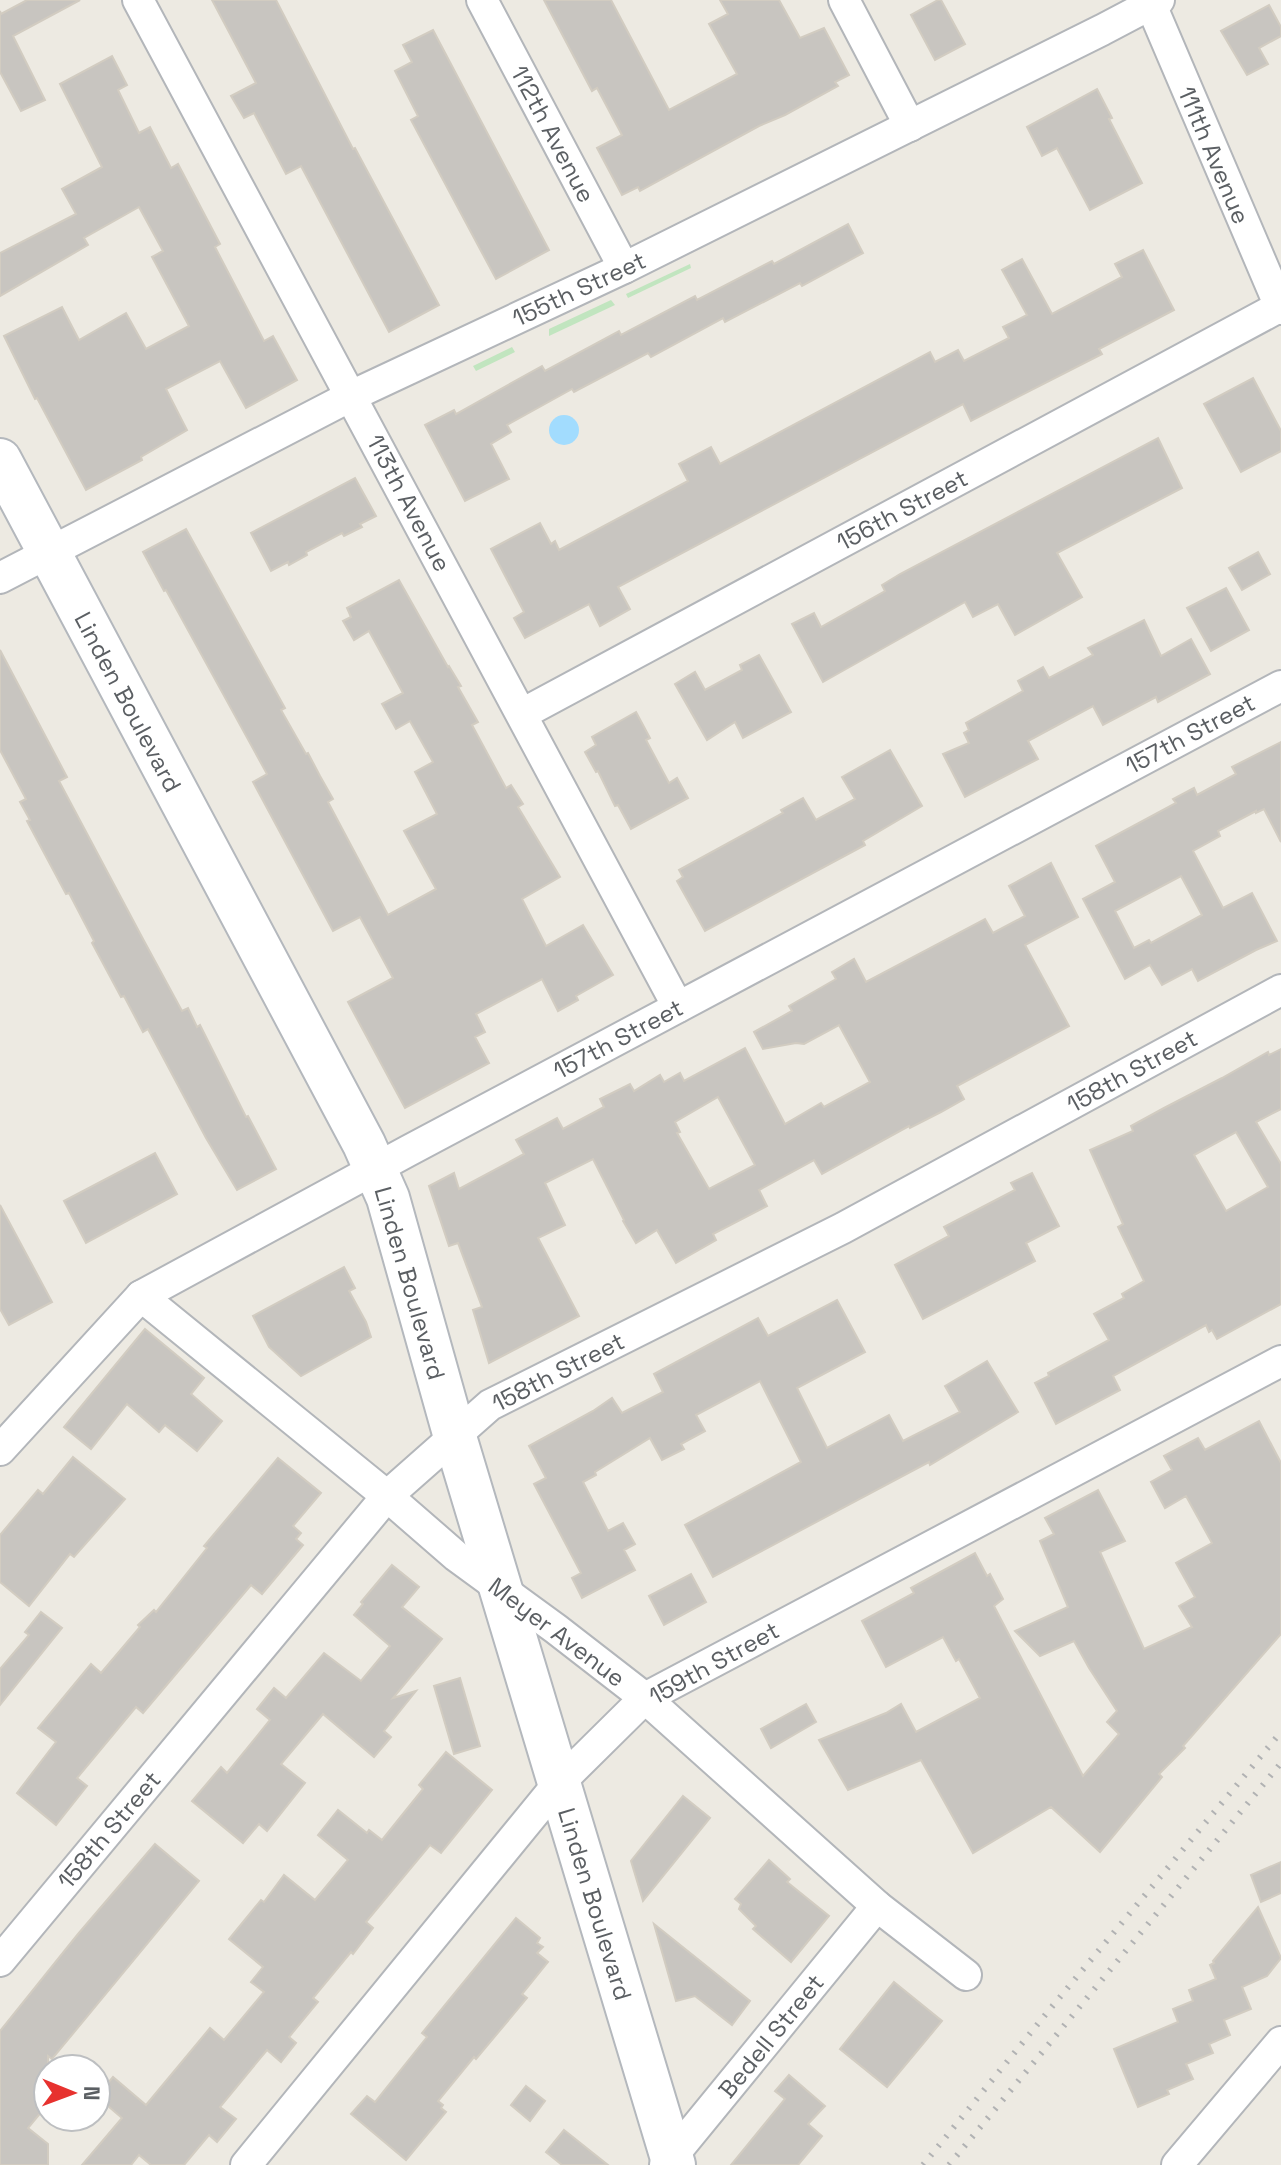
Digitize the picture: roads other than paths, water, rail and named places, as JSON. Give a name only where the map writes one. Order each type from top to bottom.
[{"type":"main road","name":"Linden Boulevard","points":[[0,460],[364,1144],[388,1198],[455,1437],[670,2162]]},
{"type":"street","name":"113th Avenue","points":[[138,0],[678,1007]]},
{"type":"street","name":"112th Avenue","points":[[482,0],[624,268]]},
{"type":"street","points":[[844,0],[910,126]]},
{"type":"street","name":"155th Street","points":[[0,578],[351,396],[624,268],[1153,2]]},
{"type":"street","name":"111th Avenue","points":[[1153,2],[1281,307]]},
{"type":"street","name":"156th Street","points":[[522,714],[1281,307]]},
{"type":"street","name":"157th Street","points":[[0,1448],[141,1296],[1281,686]]},
{"type":"street","name":"158th Street","points":[[0,1961],[387,1496],[490,1405],[843,1228],[1281,990]]},
{"type":"street","name":"Meyer Avenue","points":[[141,1296],[456,1556],[645,1698],[877,1906],[966,1975]]},
{"type":"street","name":"159th Street","points":[[246,2165],[558,1784],[645,1698],[1281,1361]]},
{"type":"street","name":"Bedell Street","points":[[670,2162],[877,1906]]},
{"type":"street","points":[[1177,2165],[1281,2042]]},
{"type":"water","points":[[564,415],[575,419],[579,430],[575,441],[564,445],[553,441],[549,430],[553,419]]},
{"type":"railway","points":[[923,2165],[1281,1732]]},
{"type":"railway","points":[[949,2165],[1281,1763]]}]
